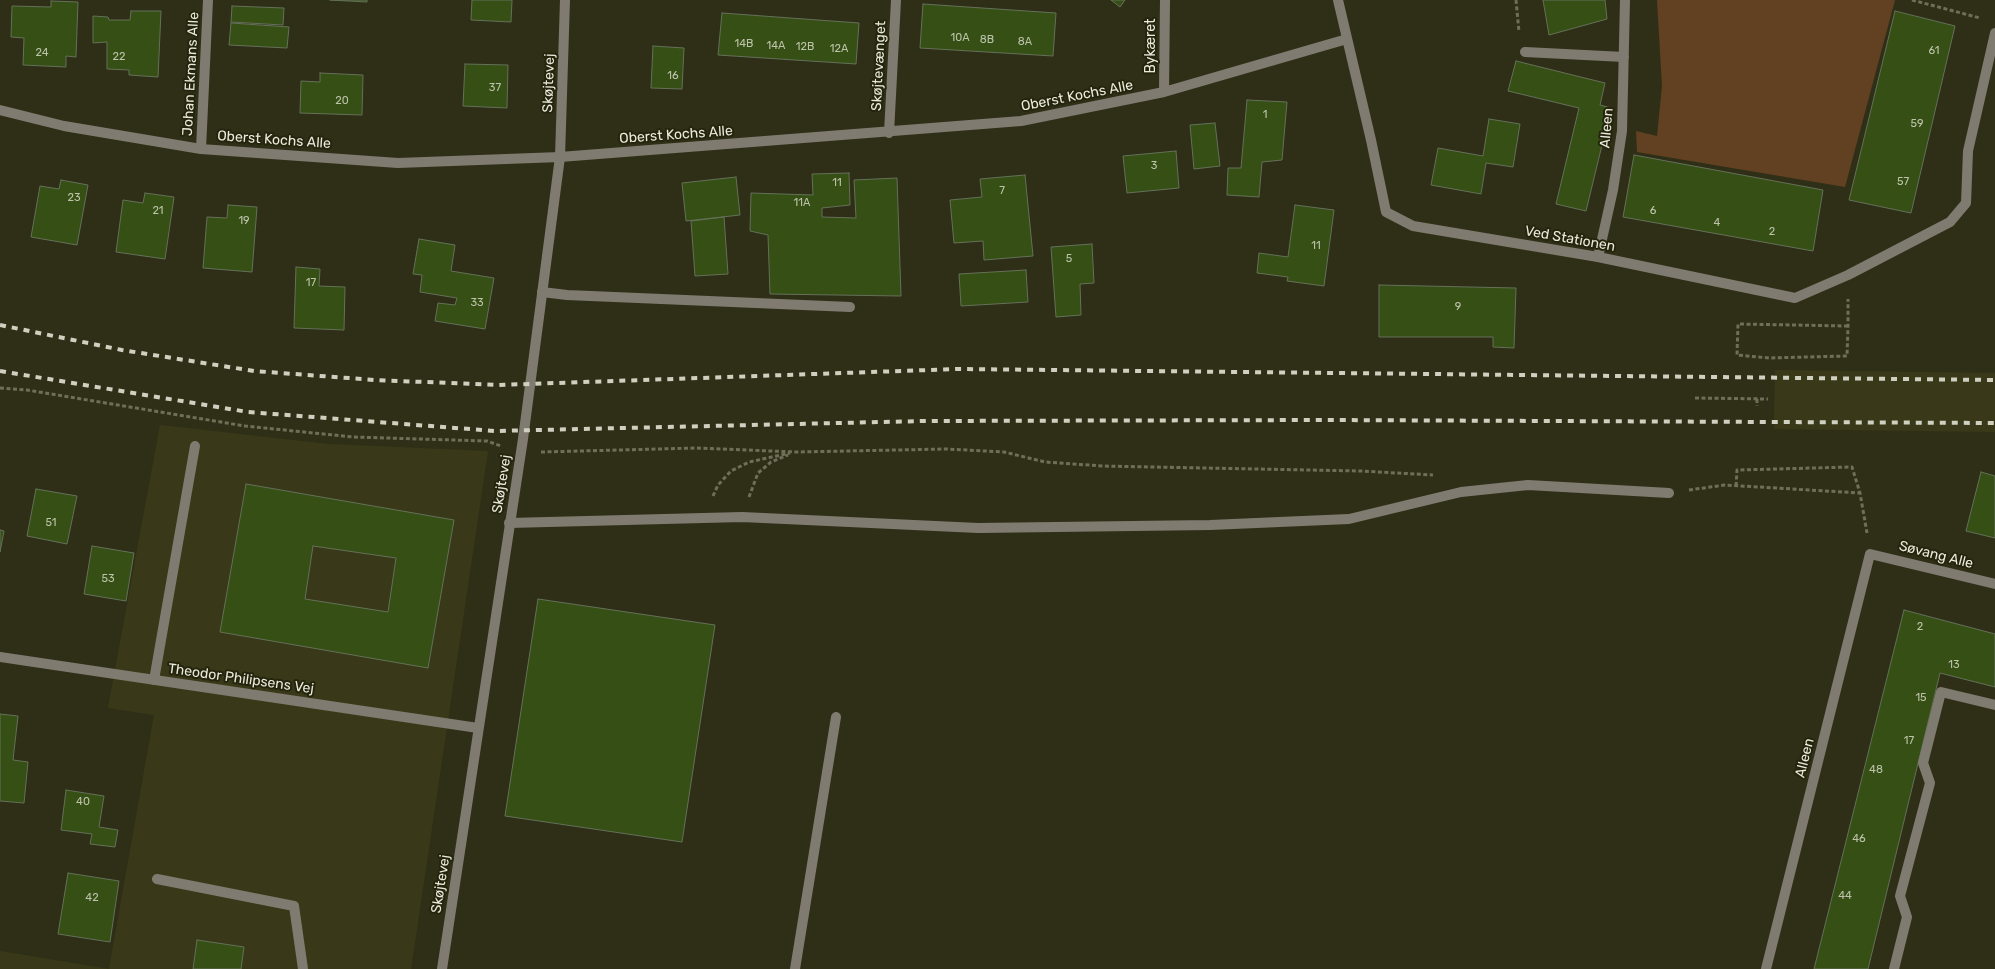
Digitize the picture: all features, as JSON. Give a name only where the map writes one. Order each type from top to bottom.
[{"type":"street","name":"Johan Ekmans Alle","points":[[201,148],[208,0]]},
{"type":"street","name":"Skøjtevej","points":[[442,969],[520,453],[560,157],[566,0]]},
{"type":"street","name":"Skøjtevænget","points":[[889,133],[896,0]]},
{"type":"street","name":"Bykæret","points":[[1164,92],[1165,0]]},
{"type":"street","name":"Ved Stationen","points":[[1338,0],[1386,212],[1413,226],[1598,257],[1795,298],[1848,276],[1950,222],[1966,203],[1968,151],[1992,62]]},
{"type":"street","name":"Alleen","points":[[1598,257],[1613,190],[1622,131],[1625,0]]},
{"type":"street","points":[[1992,62],[1995,33]]},
{"type":"street","name":"Oberst Kochs Alle","points":[[0,110],[64,126],[201,148],[398,163],[560,157],[1021,122],[1164,92],[1347,39]]},
{"type":"street","points":[[1524,52],[1624,57]]},
{"type":"street","points":[[542,292],[567,296],[850,307]]},
{"type":"street","points":[[154,680],[195,446]]},
{"type":"street","points":[[509,523],[742,517],[978,528],[1210,525],[1349,519],[1461,492],[1528,485],[1669,493]]},
{"type":"street","name":"Alleen","points":[[1766,969],[1870,554]]},
{"type":"street","name":"Søvang Alle","points":[[1870,554],[1995,584]]},
{"type":"street","name":"Theodor Philipsens Vej","points":[[0,657],[478,728]]},
{"type":"street","points":[[1894,969],[1907,917],[1900,896],[1930,783],[1923,763],[1941,692],[1995,705]]},
{"type":"street","points":[[795,969],[836,717]]},
{"type":"street","points":[[157,879],[294,906],[302,969]]},
{"type":"path","points":[[1516,0],[1520,40],[1524,52]]},
{"type":"path","points":[[1912,0],[1986,20]]},
{"type":"path","points":[[1848,276],[1848,326],[1847,356],[1770,358],[1737,355],[1738,324],[1848,326]]},
{"type":"path","points":[[0,388],[27,390],[245,426],[353,437],[487,441],[520,453],[696,448],[796,452],[947,449],[1004,452],[1045,462],[1102,466],[1437,475]]},
{"type":"path","points":[[1695,398],[1768,399]]},
{"type":"path","points":[[1757,399],[1757,406]]},
{"type":"path","points":[[742,517],[758,473],[771,462],[796,452]]},
{"type":"path","points":[[702,518],[718,485],[731,470],[749,462],[796,452]]},
{"type":"path","points":[[1736,486],[1737,470],[1852,467],[1860,493],[1870,554]]},
{"type":"path","points":[[1669,493],[1736,486],[1860,493]]},
{"type":"shaded area","points":[[1657,0],[1895,0],[1845,187],[1637,152],[1636,131],[1657,136],[1662,86]]},
{"type":"shaded area","points":[[1775,370],[1995,373],[1995,432],[1774,429]]},
{"type":"shaded area","points":[[160,425],[328,444],[488,451],[411,969],[109,969],[154,715],[108,708]]},
{"type":"shaded area","points":[[0,951],[109,969],[0,969]]},
{"type":"building","points":[[330,0],[367,0],[367,2]]},
{"type":"building","points":[[472,0],[512,0],[511,22],[471,20]]},
{"type":"building","points":[[1111,0],[1125,0],[1120,7]]},
{"type":"building","points":[[1543,0],[1605,0],[1607,19],[1549,35]]},
{"type":"building","points":[[51,1],[78,2],[76,57],[66,56],[66,67],[23,65],[24,38],[11,37],[12,6],[51,7]]},
{"type":"building","points":[[923,4],[1056,13],[1053,56],[920,48]]},
{"type":"building","points":[[232,6],[284,8],[283,25],[231,22]]},
{"type":"building","points":[[131,11],[161,11],[158,77],[129,75],[129,70],[107,69],[107,42],[93,43],[93,16],[108,17],[109,20],[130,20]]},
{"type":"building","points":[[1895,11],[1955,26],[1911,213],[1849,200]]},
{"type":"building","points":[[722,13],[859,23],[856,64],[718,55]]},
{"type":"building","points":[[231,23],[289,27],[287,48],[229,45]]},
{"type":"building","points":[[653,46],[684,48],[682,89],[651,88]]},
{"type":"building","points":[[1516,61],[1605,83],[1600,105],[1611,108],[1586,211],[1556,204],[1579,108],[1508,91]]},
{"type":"building","points":[[465,64],[508,65],[507,108],[463,106]]},
{"type":"building","points":[[320,73],[363,75],[362,115],[300,113],[301,81],[320,82]]},
{"type":"building","points":[[1247,100],[1287,102],[1282,160],[1262,162],[1259,197],[1227,195],[1228,168],[1241,168]]},
{"type":"building","points":[[1489,119],[1520,124],[1513,167],[1486,163],[1481,194],[1431,185],[1438,148],[1483,156]]},
{"type":"building","points":[[1215,123],[1220,166],[1194,169],[1190,125]]},
{"type":"building","points":[[1176,151],[1179,188],[1127,193],[1123,156]]},
{"type":"building","points":[[1634,155],[1823,190],[1813,251],[1623,217]]},
{"type":"building","points":[[849,173],[850,205],[822,208],[822,217],[856,218],[854,180],[897,178],[901,296],[770,294],[768,235],[750,231],[751,193],[813,195],[812,174]]},
{"type":"building","points":[[1025,175],[1033,256],[984,260],[983,241],[954,243],[950,200],[982,197],[980,179]]},
{"type":"building","points":[[736,177],[740,215],[686,221],[682,183]]},
{"type":"building","points":[[61,180],[88,185],[77,245],[31,237],[40,186],[59,189]]},
{"type":"building","points":[[145,193],[174,197],[165,259],[116,252],[123,200],[143,203]]},
{"type":"building","points":[[228,205],[257,207],[252,272],[203,268],[207,217],[227,218]]},
{"type":"building","points":[[1295,205],[1334,210],[1324,286],[1287,281],[1288,277],[1257,273],[1259,253],[1288,257]]},
{"type":"building","points":[[724,217],[728,274],[695,276],[691,221]]},
{"type":"building","points":[[419,239],[455,245],[451,271],[494,278],[485,329],[435,321],[438,303],[455,305],[457,298],[420,292],[422,275],[413,274]]},
{"type":"building","points":[[1092,244],[1094,283],[1080,284],[1081,315],[1056,317],[1051,247]]},
{"type":"building","points":[[296,267],[320,269],[319,286],[345,287],[344,330],[294,328]]},
{"type":"building","points":[[1026,270],[1028,302],[961,306],[959,274]]},
{"type":"building","points":[[1379,285],[1516,288],[1514,348],[1493,347],[1493,337],[1379,337]]},
{"type":"building","points":[[1981,472],[1995,476],[1995,538],[1966,531]]},
{"type":"building","points":[[246,484],[454,520],[428,668],[220,632]],"holes":[[[313,546],[396,558],[388,612],[305,599]]]},
{"type":"building","points":[[36,489],[77,496],[67,544],[27,536]]},
{"type":"building","points":[[0,530],[4,531],[0,552]]},
{"type":"building","points":[[92,546],[134,553],[126,601],[84,594]]},
{"type":"building","points":[[538,599],[715,625],[682,842],[505,816]]},
{"type":"building","points":[[1904,610],[1995,634],[1995,687],[1940,673],[1868,969],[1814,969]]},
{"type":"building","points":[[0,714],[18,716],[13,760],[28,762],[24,803],[0,801]]},
{"type":"building","points":[[66,790],[104,796],[99,827],[118,830],[115,847],[90,844],[92,834],[61,830]]},
{"type":"building","points":[[68,873],[119,881],[110,942],[58,934]]},
{"type":"building","points":[[197,940],[244,947],[241,969],[193,969]]},
{"type":"railway","points":[[0,325],[122,350],[254,371],[375,380],[499,385],[958,369],[1995,380]]},
{"type":"railway","points":[[0,371],[248,412],[495,431],[924,421],[1325,420],[1995,423]]}]
